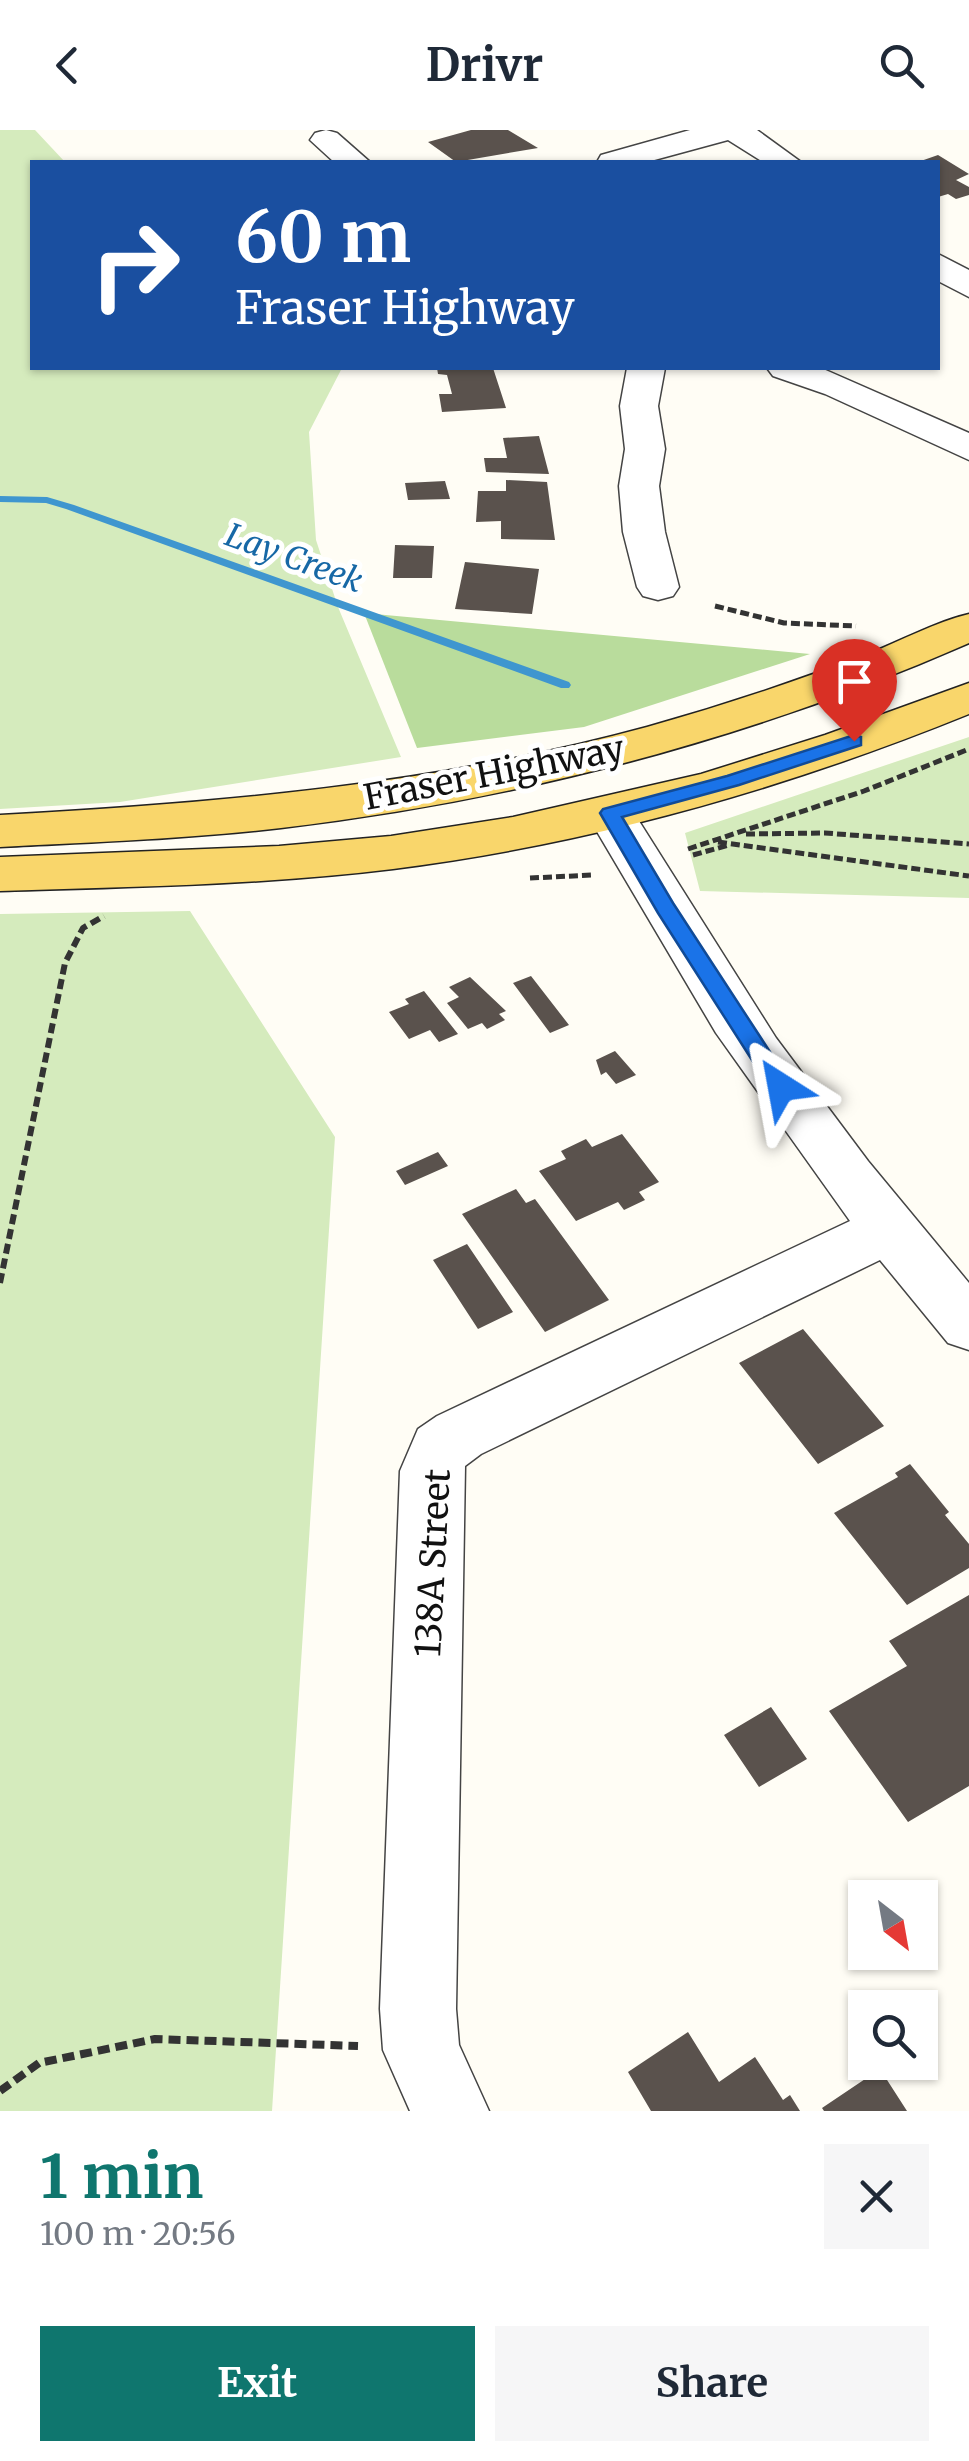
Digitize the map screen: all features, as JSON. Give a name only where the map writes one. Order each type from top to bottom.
[{"type":"main road","name":"Fraser Highway","points":[[0,831],[317,808],[541,767],[652,741],[817,691],[969,628]]},
{"type":"main road","name":"Fraser Highway","points":[[0,874],[329,858],[443,846],[610,813],[827,750],[969,697]]},
{"type":"street","points":[[621,160],[726,130]]},
{"type":"street","points":[[735,130],[782,160]]},
{"type":"street","points":[[326,140],[351,160]]},
{"type":"street","points":[[940,266],[969,286]]},
{"type":"street","points":[[646,370],[640,406],[645,450],[640,486],[644,532],[658,587]]},
{"type":"street","points":[[792,370],[838,386],[969,448]]},
{"type":"street","points":[[610,813],[781,1087],[889,1229],[969,1325]]},
{"type":"street","name":"138A Street","points":[[450,2111],[421,2050],[418,2010],[432,1471],[440,1449],[459,1435],[889,1229]]},
{"type":"path","points":[[715,606],[789,626],[860,626]]},
{"type":"path","points":[[672,853],[740,834],[969,749]]},
{"type":"path","points":[[740,834],[826,832],[969,844]]},
{"type":"path","points":[[689,856],[732,844],[740,834]]},
{"type":"path","points":[[715,841],[969,876]]},
{"type":"path","points":[[0,1282],[66,963],[83,928],[109,912]]},
{"type":"path","points":[[0,2092],[40,2062],[155,2039],[375,2047]]},
{"type":"green space","points":[[0,130],[35,130],[63,160],[30,160],[30,370],[341,370],[309,432],[316,540],[338,607],[401,757],[120,802],[0,809]]},
{"type":"green space","points":[[364,613],[810,654],[584,727],[417,748]]},
{"type":"green space","points":[[969,737],[969,898],[700,891],[685,833]]},
{"type":"green space","points":[[190,911],[335,1137],[272,2111],[0,2111],[0,914]]},
{"type":"building","points":[[471,130],[508,130],[538,148],[453,160],[428,142]]},
{"type":"building","points":[[938,155],[969,174],[956,180],[969,187],[969,195],[956,199],[948,194],[940,196],[940,160],[924,160]]},
{"type":"building","points":[[437,370],[494,370],[506,408],[442,412],[439,394],[452,394],[447,375],[438,374]]},
{"type":"building","points":[[539,436],[549,474],[486,472],[484,458],[507,458],[503,438]]},
{"type":"building","points":[[506,480],[547,482],[555,540],[501,539],[501,521],[476,522],[478,491],[506,491]]},
{"type":"building","points":[[445,481],[450,499],[408,500],[405,483]]},
{"type":"building","points":[[395,545],[434,546],[432,578],[393,578]]},
{"type":"building","points":[[465,562],[539,569],[532,614],[455,609]]},
{"type":"building","points":[[531,976],[569,1025],[550,1033],[513,983]]},
{"type":"building","points":[[470,977],[506,1011],[499,1014],[505,1020],[487,1029],[482,1023],[468,1029],[447,1003],[459,997],[449,987]]},
{"type":"building","points":[[424,991],[458,1034],[439,1042],[430,1030],[409,1039],[389,1012],[409,1004],[405,999]]},
{"type":"building","points":[[615,1051],[636,1075],[616,1084],[606,1072],[601,1075],[596,1060]]},
{"type":"building","points":[[622,1134],[659,1182],[639,1192],[645,1200],[624,1210],[618,1202],[576,1221],[539,1171],[566,1159],[561,1151],[586,1139],[592,1147]]},
{"type":"building","points":[[438,1152],[448,1166],[405,1185],[396,1171]]},
{"type":"building","points":[[516,1189],[526,1203],[535,1199],[609,1300],[545,1332],[462,1214]]},
{"type":"building","points":[[467,1244],[513,1312],[478,1329],[433,1260]]},
{"type":"building","points":[[803,1329],[884,1426],[818,1464],[739,1363]]},
{"type":"building","points":[[910,1464],[969,1544],[969,1568],[907,1605],[834,1513],[898,1477],[895,1473]]},
{"type":"building","points":[[969,1595],[969,1786],[908,1822],[829,1711],[907,1666],[889,1641]]},
{"type":"building","points":[[771,1707],[807,1759],[759,1787],[724,1735]]},
{"type":"building","points":[[688,2032],[719,2082],[755,2057],[783,2100],[790,2095],[800,2111],[651,2111],[628,2072]]},
{"type":"building","points":[[864,2080],[887,2080],[907,2111],[824,2111],[822,2108]]},
{"type":"waterway","name":"Lay Creek","points":[[0,499],[47,500],[70,507],[565,685]]},
{"type":"route","points":[[781,1087],[648,880],[610,813],[653,804],[854,741]]}]
